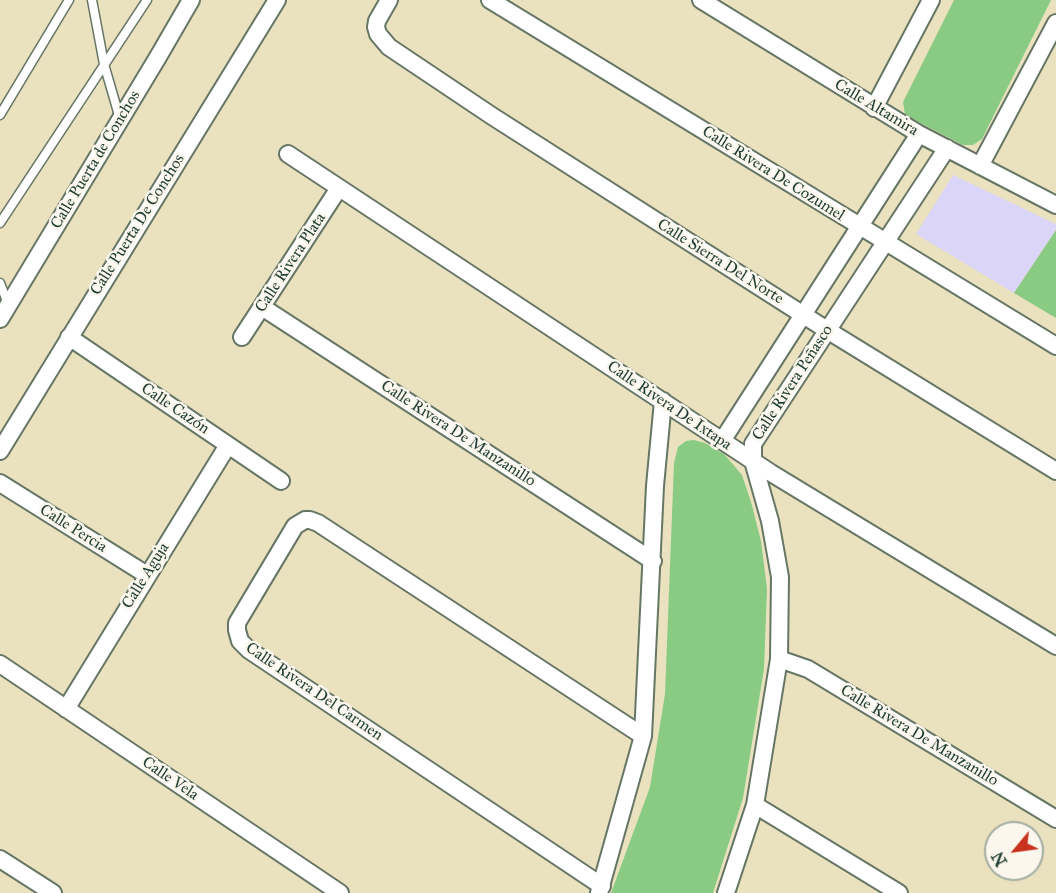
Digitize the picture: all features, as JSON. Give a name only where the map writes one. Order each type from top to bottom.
[{"type":"street","name":"Calle Puerta de Conchos","points":[[4,312],[190,0]]},
{"type":"street","name":"Calle Puerta De Conchos","points":[[0,451],[277,0]]},
{"type":"street","name":"Calle Sierra Del Norte","points":[[389,0],[376,27],[388,47],[501,122],[827,330],[1056,471]]},
{"type":"street","name":"Calle Rivera De Cozumel","points":[[490,0],[1056,346]]},
{"type":"street","name":"Calle Altamira","points":[[701,0],[918,134],[1056,205]]},
{"type":"street","points":[[874,108],[931,0]]},
{"type":"street","points":[[980,166],[1054,33]]},
{"type":"street","name":"Calle Rivera Peñasco","points":[[722,441],[918,134]]},
{"type":"street","name":"Calle Rivera Peñasco","points":[[726,893],[755,805],[780,659],[780,577],[770,521],[753,461],[753,444],[947,148]]},
{"type":"street","name":"Calle Rivera De Ixtapa","points":[[288,154],[753,461],[1056,646]]},
{"type":"street","name":"Calle Rivera Plata","points":[[242,337],[339,188]]},
{"type":"street","name":"Calle Rivera De Manzanillo","points":[[262,307],[653,561]]},
{"type":"street","name":"Calle Cazón","points":[[69,337],[281,481]]},
{"type":"street","points":[[601,889],[643,736],[655,486],[663,401]]},
{"type":"street","name":"Calle Aguja","points":[[66,709],[228,445]]},
{"type":"street","name":"Calle Percia","points":[[0,483],[147,575]]},
{"type":"street","name":"Calle Rivera Del Carmen","points":[[601,889],[249,650],[240,641],[237,623],[295,526],[305,520],[310,520],[318,523],[643,736]]},
{"type":"street","name":"Calle Rivera De Manzanillo","points":[[780,659],[808,669],[1056,819]]},
{"type":"street","name":"Calle Vela","points":[[0,664],[340,893]]},
{"type":"street","points":[[755,805],[899,893]]},
{"type":"street","points":[[0,859],[53,893]]},
{"type":"lane","points":[[0,115],[69,0]]},
{"type":"lane","points":[[92,0],[104,64],[120,119]]},
{"type":"lane","points":[[0,223],[147,0]]},
{"type":"lane","points":[[0,283],[4,312]]},
{"type":"shaded area","points":[[953,175],[1056,224],[1056,230],[1014,293],[916,234]]},
{"type":"green space","points":[[954,0],[1051,0],[982,139],[973,145],[963,145],[905,115],[903,102]]},
{"type":"green space","points":[[1056,230],[1056,318],[1014,293]]},
{"type":"green space","points":[[694,440],[705,443],[724,454],[742,475],[761,541],[767,589],[764,669],[743,798],[713,893],[611,893],[650,787],[665,694],[674,463],[678,447],[686,441]]}]
